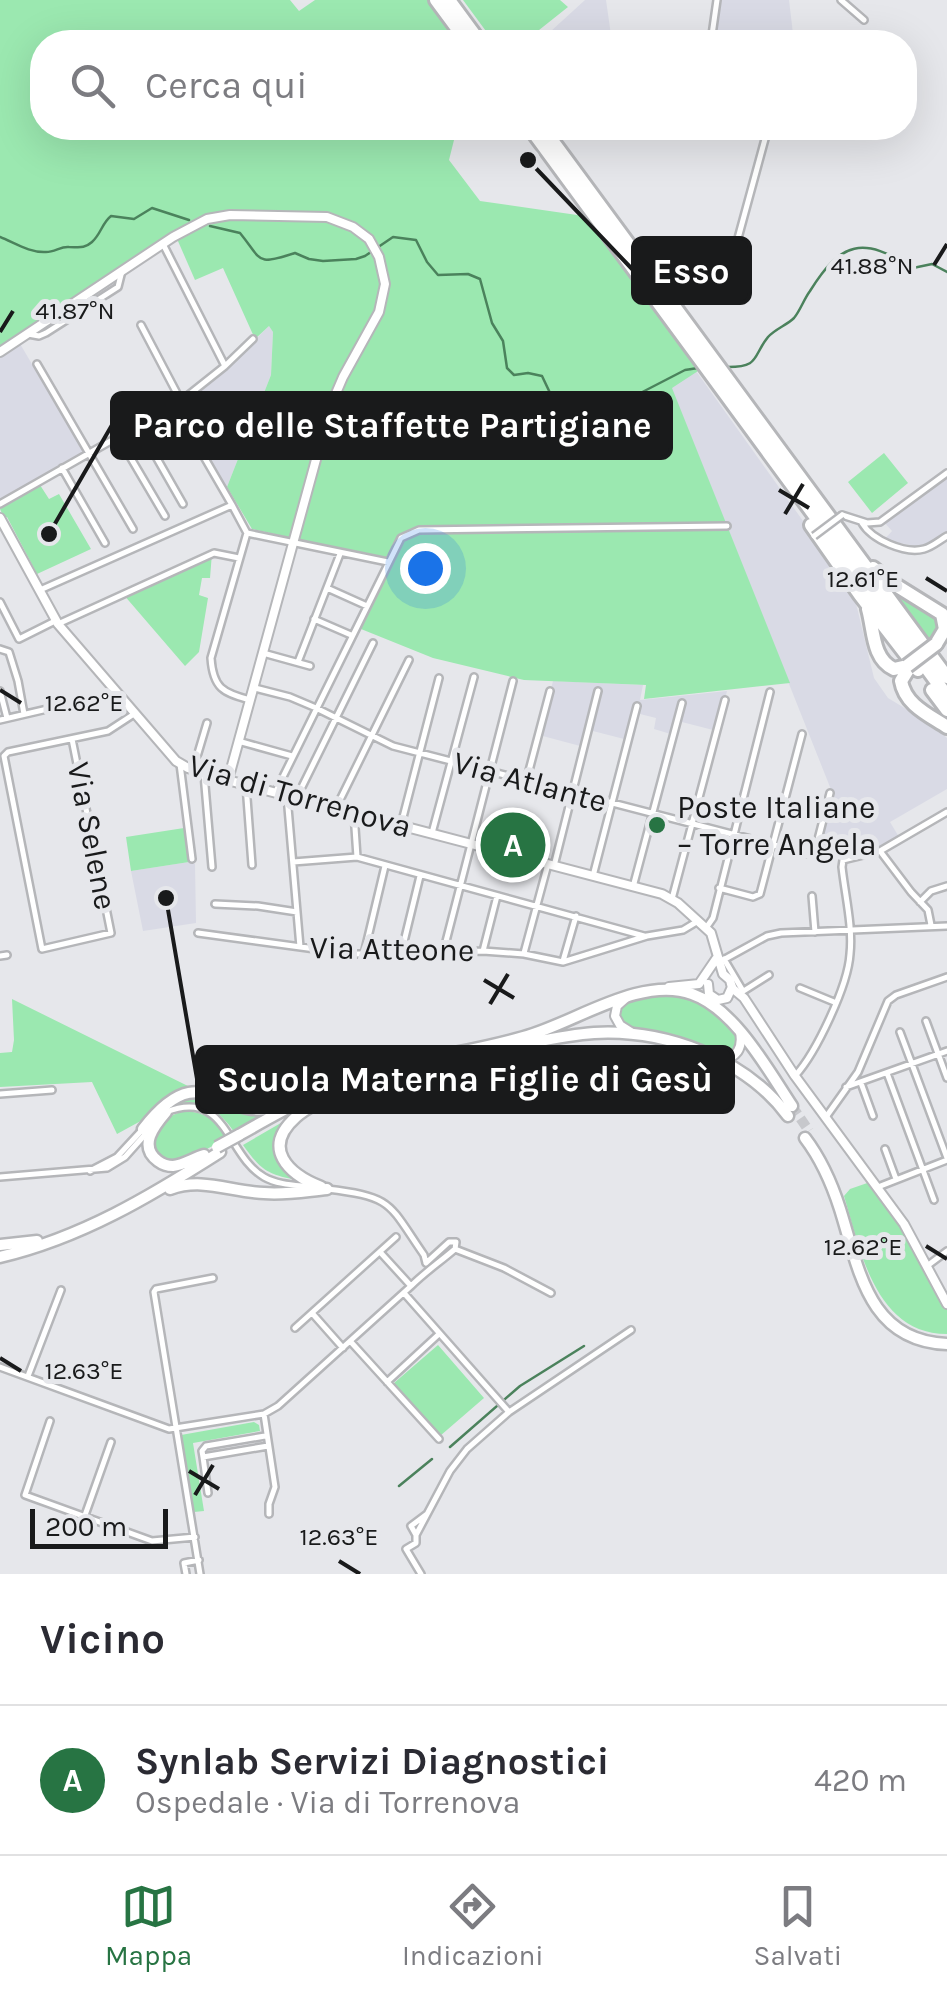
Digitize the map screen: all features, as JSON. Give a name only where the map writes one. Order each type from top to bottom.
[{"type":"highway","points":[[436,0],[458,30]]},
{"type":"highway","points":[[449,0],[471,30]]},
{"type":"highway","points":[[539,140],[947,696]]},
{"type":"highway","points":[[552,140],[947,677]]},
{"type":"highway","points":[[775,462],[808,520],[860,595],[947,710]]},
{"type":"highway","points":[[850,544],[884,578],[944,608],[946,629],[940,643],[908,667],[901,681],[914,705],[947,727]]},
{"type":"highway","points":[[860,595],[882,662],[894,669],[908,667]]},
{"type":"main road","points":[[138,1202],[219,1149],[337,1090],[412,1067],[567,1036],[634,1034],[688,1046],[758,1085],[790,1111],[732,1022],[698,996],[662,988],[630,996],[528,1036],[380,1070],[272,1109],[257,1110],[211,1094],[189,1092],[166,1103],[143,1128]]},
{"type":"main road","points":[[327,1189],[292,1171],[282,1157],[280,1142],[296,1117],[337,1090]]},
{"type":"main road","points":[[240,1138],[300,1101]]},
{"type":"main road","points":[[166,1112],[154,1126],[148,1148],[164,1164],[172,1166],[219,1149]]},
{"type":"main road","points":[[807,1135],[829,1180],[862,1281],[875,1306],[903,1332],[931,1343],[947,1342]]},
{"type":"main road","points":[[0,1265],[104,1214],[204,1155]]},
{"type":"main road","points":[[0,1251],[90,1226],[176,1186],[213,1184],[267,1194],[327,1189]]},
{"type":"street","points":[[712,30],[717,0]]},
{"type":"street","points":[[840,0],[864,20]]},
{"type":"street","points":[[730,264],[765,140]]},
{"type":"street","points":[[1,353],[162,244],[198,223],[227,215],[330,218],[356,228],[379,256],[385,284],[382,305],[333,401],[228,780]]},
{"type":"street","points":[[162,244],[224,366]]},
{"type":"street","points":[[140,325],[177,403],[248,533],[211,663],[214,678],[224,692],[250,700]]},
{"type":"street","points":[[0,504],[177,403],[253,339]]},
{"type":"street","points":[[37,364],[133,529]]},
{"type":"street","points":[[138,426],[183,504]]},
{"type":"street","points":[[119,438],[165,516]]},
{"type":"street","points":[[62,468],[105,543]]},
{"type":"street","points":[[814,536],[842,515],[872,523],[882,521],[947,473]]},
{"type":"street","points":[[40,590],[232,505]]},
{"type":"street","name":"Via di Torrenova","points":[[0,518],[57,622],[180,764],[204,774],[672,899],[712,934],[722,964],[794,1076],[912,1237],[947,1304]]},
{"type":"street","points":[[861,521],[878,540],[909,548],[924,549],[947,536]]},
{"type":"street","points":[[275,793],[401,538],[419,530],[727,526]]},
{"type":"street","points":[[248,533],[388,562]]},
{"type":"street","points":[[0,602],[19,639],[214,552],[240,558]]},
{"type":"street","points":[[298,662],[340,554]]},
{"type":"street","points":[[326,588],[367,606]]},
{"type":"street","points":[[314,618],[352,635]]},
{"type":"street","points":[[300,948],[291,797],[337,718],[373,643]]},
{"type":"street","points":[[3,649],[8,652],[18,681],[24,714]]},
{"type":"street","points":[[263,654],[310,666]]},
{"type":"street","points":[[336,808],[409,660]]},
{"type":"street","points":[[432,833],[474,677]]},
{"type":"street","points":[[401,826],[439,678]]},
{"type":"street","points":[[443,953],[513,682]]},
{"type":"street","name":"Via Atlante","points":[[254,688],[290,697],[394,746],[420,754],[813,853],[830,793]]},
{"type":"street","points":[[0,691],[3,719],[116,693]]},
{"type":"street","points":[[526,782],[550,691]]},
{"type":"street","points":[[524,954],[573,793],[598,692]]},
{"type":"street","points":[[706,928],[712,921],[770,692]]},
{"type":"street","points":[[672,899],[725,700]]},
{"type":"street","points":[[634,886],[682,703]]},
{"type":"street","points":[[593,876],[637,706]]},
{"type":"street","points":[[72,739],[110,730],[134,714]]},
{"type":"street","points":[[194,770],[207,723]]},
{"type":"street","points":[[719,888],[758,897],[802,734]]},
{"type":"street","name":"Via Selene","points":[[72,739],[111,933],[42,949],[4,754],[72,739]]},
{"type":"street","points":[[238,741],[292,756]]},
{"type":"street","points":[[180,764],[192,858]]},
{"type":"street","points":[[204,774],[212,867]]},
{"type":"street","points":[[246,784],[252,865]]},
{"type":"street","points":[[794,1076],[820,1037],[850,961],[844,862],[880,850],[947,812]]},
{"type":"street","points":[[354,813],[357,857]]},
{"type":"street","points":[[880,850],[930,913],[930,926]]},
{"type":"street","points":[[293,862],[357,857],[647,936]]},
{"type":"street","points":[[364,954],[385,866]]},
{"type":"street","points":[[401,954],[420,876]]},
{"type":"street","points":[[920,902],[930,892],[947,886]]},
{"type":"street","points":[[483,952],[498,896]]},
{"type":"street","points":[[812,896],[815,932]]},
{"type":"street","points":[[215,904],[297,912]]},
{"type":"street","points":[[562,962],[576,916]]},
{"type":"street","name":"Via Atteone","points":[[198,934],[364,954],[483,952],[524,954],[562,962],[647,936],[683,930],[698,921]]},
{"type":"street","points":[[662,988],[701,983],[722,964],[770,935],[947,926]]},
{"type":"street","points":[[722,964],[708,992],[720,1000],[729,994]]},
{"type":"street","points":[[680,985],[696,990],[711,980],[722,964]]},
{"type":"street","points":[[722,964],[730,980],[724,1008],[732,1022]]},
{"type":"street","points":[[742,993],[769,975]]},
{"type":"street","points":[[826,1118],[858,1072],[890,999],[947,977]]},
{"type":"street","points":[[800,988],[835,1002]]},
{"type":"street","name":"Via di Torrenova","points":[[729,994],[742,993]]},
{"type":"street","points":[[630,996],[614,1014],[621,1026],[634,1034]]},
{"type":"street","points":[[926,1021],[947,1078]]},
{"type":"street","points":[[715,1058],[727,1059],[736,1054],[741,1044],[740,1032]]},
{"type":"street","points":[[878,1187],[947,1159],[900,1032]]},
{"type":"street","points":[[846,1087],[947,1051]]},
{"type":"street","points":[[887,1073],[934,1200]]},
{"type":"street","points":[[860,1083],[873,1116]]},
{"type":"street","points":[[0,1094],[52,1090]]},
{"type":"street","points":[[0,1366],[178,1429],[264,1414],[278,1406],[404,1293],[426,1266],[423,1253],[386,1202],[364,1194],[282,1183],[262,1176],[223,1124],[207,1112],[187,1106],[166,1112],[143,1128],[119,1155],[90,1171]]},
{"type":"street","points":[[0,1178],[107,1168],[118,1162],[166,1112]]},
{"type":"street","points":[[885,1149],[896,1180]]},
{"type":"street","points":[[295,1328],[396,1237]]},
{"type":"street","points":[[426,1266],[433,1268],[456,1249],[498,1265],[551,1293]]},
{"type":"street","points":[[927,1266],[947,1251]]},
{"type":"street","points":[[380,1252],[411,1286]]},
{"type":"street","points":[[200,1574],[154,1292],[213,1278]]},
{"type":"street","points":[[28,1377],[61,1290]]},
{"type":"street","points":[[404,1293],[507,1410]]},
{"type":"street","points":[[312,1313],[343,1348]]},
{"type":"street","points":[[422,1574],[406,1549],[416,1542],[411,1526],[427,1514],[454,1464],[507,1410],[631,1330]]},
{"type":"street","points":[[387,1382],[439,1334]]},
{"type":"street","points":[[350,1342],[440,1438]]},
{"type":"street","points":[[264,1414],[274,1485],[270,1514]]},
{"type":"street","points":[[50,1421],[24,1495],[152,1542],[195,1537]]},
{"type":"street","points":[[208,1493],[202,1457],[207,1446],[266,1436]]},
{"type":"street","points":[[84,1518],[111,1442]]},
{"type":"street","points":[[202,1457],[268,1446]]},
{"type":"street","points":[[186,1574],[184,1563],[199,1560]]},
{"type":"shaded area","points":[[585,0],[606,0],[610,30],[552,30]]},
{"type":"shaded area","points":[[720,0],[789,0],[793,30],[715,30]]},
{"type":"shaded area","points":[[269,326],[273,332],[271,375],[227,487],[178,407],[222,372]]},
{"type":"shaded area","points":[[16,337],[85,454],[0,501],[0,347]]},
{"type":"shaded area","points":[[696,371],[853,591],[874,678],[888,698],[947,738],[947,789],[890,822],[899,837],[879,850],[818,860],[832,792],[671,387]]},
{"type":"shaded area","points":[[947,475],[947,533],[920,547],[884,540],[892,531],[884,522]]},
{"type":"shaded area","points":[[553,681],[643,685],[640,700],[727,691],[717,731],[678,721],[674,735],[654,729],[656,718],[636,713],[628,740],[589,730],[584,747],[539,735]]},
{"type":"shaded area","points":[[195,864],[196,923],[143,931],[131,871]]},
{"type":"green space","points":[[0,0],[290,0],[299,11],[315,0],[449,0],[471,30],[30,30],[30,140],[454,140],[449,160],[480,201],[608,217],[718,358],[672,388],[790,683],[644,699],[646,685],[524,680],[433,658],[361,629],[394,560],[252,529],[227,487],[271,375],[273,332],[269,326],[255,339],[223,268],[195,280],[174,232],[0,347]]},
{"type":"green space","points":[[463,0],[560,0],[568,7],[539,30],[485,30]]},
{"type":"green space","points":[[884,453],[908,483],[872,513],[848,482]]},
{"type":"green space","points":[[40,485],[49,499],[59,494],[91,549],[37,574],[0,509]]},
{"type":"green space","points":[[212,553],[210,578],[202,578],[199,595],[208,598],[199,652],[185,666],[123,594]]},
{"type":"green space","points":[[886,584],[943,619],[931,645]]},
{"type":"green space","points":[[184,828],[189,862],[131,871],[126,837]]},
{"type":"green space","points":[[653,993],[692,998],[710,1007],[738,1036],[736,1051],[724,1057],[622,1026],[617,1013],[624,1004]]},
{"type":"green space","points":[[12,999],[192,1088],[170,1096],[148,1117],[117,1134],[92,1082],[0,1087],[0,1053],[12,1052],[14,1040]]},
{"type":"green space","points":[[197,1096],[264,1116],[234,1132],[210,1109],[177,1103]]},
{"type":"green space","points":[[185,1111],[209,1118],[227,1137],[206,1150],[167,1162],[156,1154],[152,1140],[161,1125]]},
{"type":"green space","points":[[286,1120],[279,1137],[292,1179],[263,1168],[243,1145]]},
{"type":"green space","points":[[873,1181],[901,1220],[947,1305],[947,1334],[923,1330],[903,1320],[874,1285],[844,1196],[850,1189]]},
{"type":"green space","points":[[438,1345],[484,1398],[440,1436],[394,1383]]},
{"type":"green space","points":[[254,1422],[260,1431],[193,1443],[204,1511],[194,1512],[181,1435]]},
{"type":"waterway","points":[[0,237],[28,249],[49,252],[89,244],[111,216],[134,219],[152,208],[189,220]]},
{"type":"waterway","points":[[210,226],[240,233],[257,255],[266,260],[295,253],[323,261],[356,259],[393,237],[416,240],[438,275],[468,274],[480,279],[492,323],[503,341],[507,368],[514,375],[542,376],[551,395],[571,403],[583,417],[623,402],[685,370],[698,368]]},
{"type":"waterway","points":[[728,367],[754,360],[768,337],[794,318],[821,274],[843,253],[867,248],[913,268],[932,264],[947,272]]},
{"type":"waterway","points":[[450,1447],[520,1386],[584,1346]]},
{"type":"waterway","points":[[399,1486],[432,1459]]},
{"type":"tunnel","points":[[792,1106],[809,1131]]},
{"type":"place","name":"Esso","points":[[528,160]]},
{"type":"place","name":"Parco delle Staffette Partigiane","points":[[49,534]]},
{"type":"place","name":"Poste Italiane – Torre Angela","points":[[657,825]]},
{"type":"place","name":"Synlab Servizi Diagnostici","points":[[513,845]]},
{"type":"place","name":"Scuola Materna Figlie di Gesù","points":[[166,898]]}]
